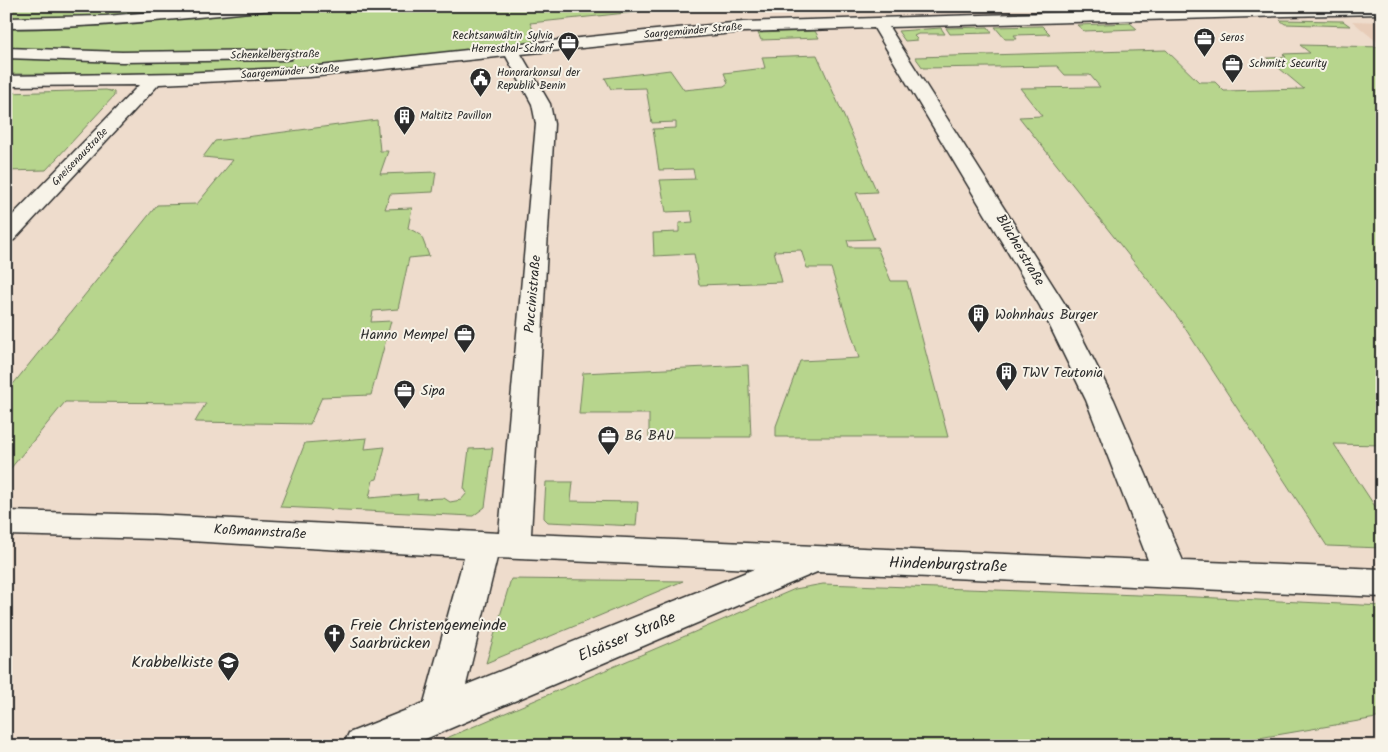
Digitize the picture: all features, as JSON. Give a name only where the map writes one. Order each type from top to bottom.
[{"type":"street","points":[[6,22],[68,22],[127,19],[270,6]]},
{"type":"street","name":"Saargemünder Straße","points":[[6,81],[154,79],[324,70],[692,31],[878,22],[1382,10]]},
{"type":"street","name":"Blücherstraße","points":[[878,22],[1003,222],[1057,314],[1100,400],[1171,574]]},
{"type":"street","points":[[355,52],[516,39],[530,39],[538,42],[541,47]]},
{"type":"street","name":"Puccinistraße","points":[[499,545],[545,124],[541,104],[512,50]]},
{"type":"street","name":"Schenkelbergstraße","points":[[6,53],[164,57],[299,54]]},
{"type":"street","name":"Gneisenaustraße","points":[[6,235],[154,79]]},
{"type":"street","name":"Koßmannstraße","points":[[6,524],[156,526],[499,545]]},
{"type":"street","points":[[440,714],[499,545]]},
{"type":"street","name":"Hindenburgstraße","points":[[499,545],[1382,583]]},
{"type":"street","name":"Elsässer Straße","points":[[363,746],[813,559]]},
{"type":"shaded area","points":[[1352,21],[1382,22],[1382,46],[1365,32]]},
{"type":"green space","points":[[6,6],[694,6],[530,23],[539,42],[353,63],[225,71],[6,74]]},
{"type":"green space","points":[[1280,20],[1343,21],[1350,26],[1285,24]]},
{"type":"green space","points":[[1130,23],[1137,29],[1084,31],[1077,25]]},
{"type":"green space","points":[[1042,26],[1050,34],[1014,35],[1017,39],[1005,39],[995,27]]},
{"type":"green space","points":[[988,27],[992,33],[950,34],[946,28]]},
{"type":"green space","points":[[941,28],[945,34],[918,34],[914,36],[918,40],[905,41],[898,31]]},
{"type":"green space","points":[[815,31],[819,38],[761,40],[758,33]]},
{"type":"green space","points":[[1300,45],[1382,47],[1382,445],[1334,444],[1382,517],[1382,548],[1327,546],[1179,319],[1019,117],[1042,116],[1020,88],[1100,87],[1090,75],[1065,75],[1057,66],[923,68],[915,57],[1166,50],[1199,82],[1215,82],[1224,91],[1304,89],[1267,58],[1286,57],[1283,54],[1310,53]]},
{"type":"green space","points":[[817,55],[877,192],[856,193],[874,239],[847,240],[849,247],[877,247],[891,281],[907,281],[948,437],[776,437],[776,426],[800,361],[859,358],[831,268],[807,268],[801,250],[774,251],[782,282],[699,285],[694,254],[654,256],[653,233],[679,232],[679,223],[693,222],[691,211],[666,212],[660,180],[695,179],[693,169],[659,170],[653,129],[676,128],[676,122],[652,123],[646,88],[611,89],[605,78],[670,70],[684,90],[724,86],[728,83],[724,73],[765,68],[762,57]]},
{"type":"green space","points":[[106,90],[114,92],[114,96],[46,170],[6,171],[6,93]]},
{"type":"green space","points":[[377,120],[380,151],[388,151],[380,174],[436,172],[433,192],[390,194],[385,209],[412,208],[408,228],[421,235],[429,256],[409,258],[398,309],[373,311],[371,322],[391,321],[371,395],[322,397],[310,424],[195,422],[206,403],[65,402],[6,474],[6,393],[157,205],[197,204],[233,160],[203,157],[215,141]]},
{"type":"green space","points":[[748,365],[751,437],[649,437],[649,414],[579,414],[583,373]]},
{"type":"green space","points":[[367,438],[365,449],[385,447],[377,479],[373,480],[369,498],[418,494],[417,499],[444,498],[450,502],[461,500],[467,493],[464,488],[469,449],[493,448],[485,507],[473,516],[280,507],[305,443]]},
{"type":"green space","points":[[546,482],[573,482],[571,501],[638,502],[636,526],[548,522],[544,518]]},
{"type":"green space","points":[[511,579],[683,581],[486,663]]},
{"type":"green space","points":[[823,584],[1196,597],[1382,606],[1382,717],[1212,746],[428,746],[795,589]]},
{"type":"place","name":"Seros","points":[[1204,57]]},
{"type":"place","name":"Rechtsanwältin Sylvia Herresthal-Scharf","points":[[569,61]]},
{"type":"place","name":"Schmitt Security","points":[[1233,83]]},
{"type":"place","name":"Honorarkonsul der Republik Benin","points":[[481,98]]},
{"type":"place","name":"Maltitz Pavillon","points":[[404,135]]},
{"type":"place","name":"Wohnhaus Burger","points":[[979,334]]},
{"type":"place","name":"Hanno Mempel","points":[[464,354]]},
{"type":"place","name":"TWV Teutonia","points":[[1006,392]]},
{"type":"place","name":"Sipa","points":[[405,410]]},
{"type":"place","name":"BG BAU","points":[[609,455]]},
{"type":"place","name":"Freie Christengemeinde Saarbrücken","points":[[334,653]]},
{"type":"place","name":"Krabbelkiste","points":[[229,681]]}]
